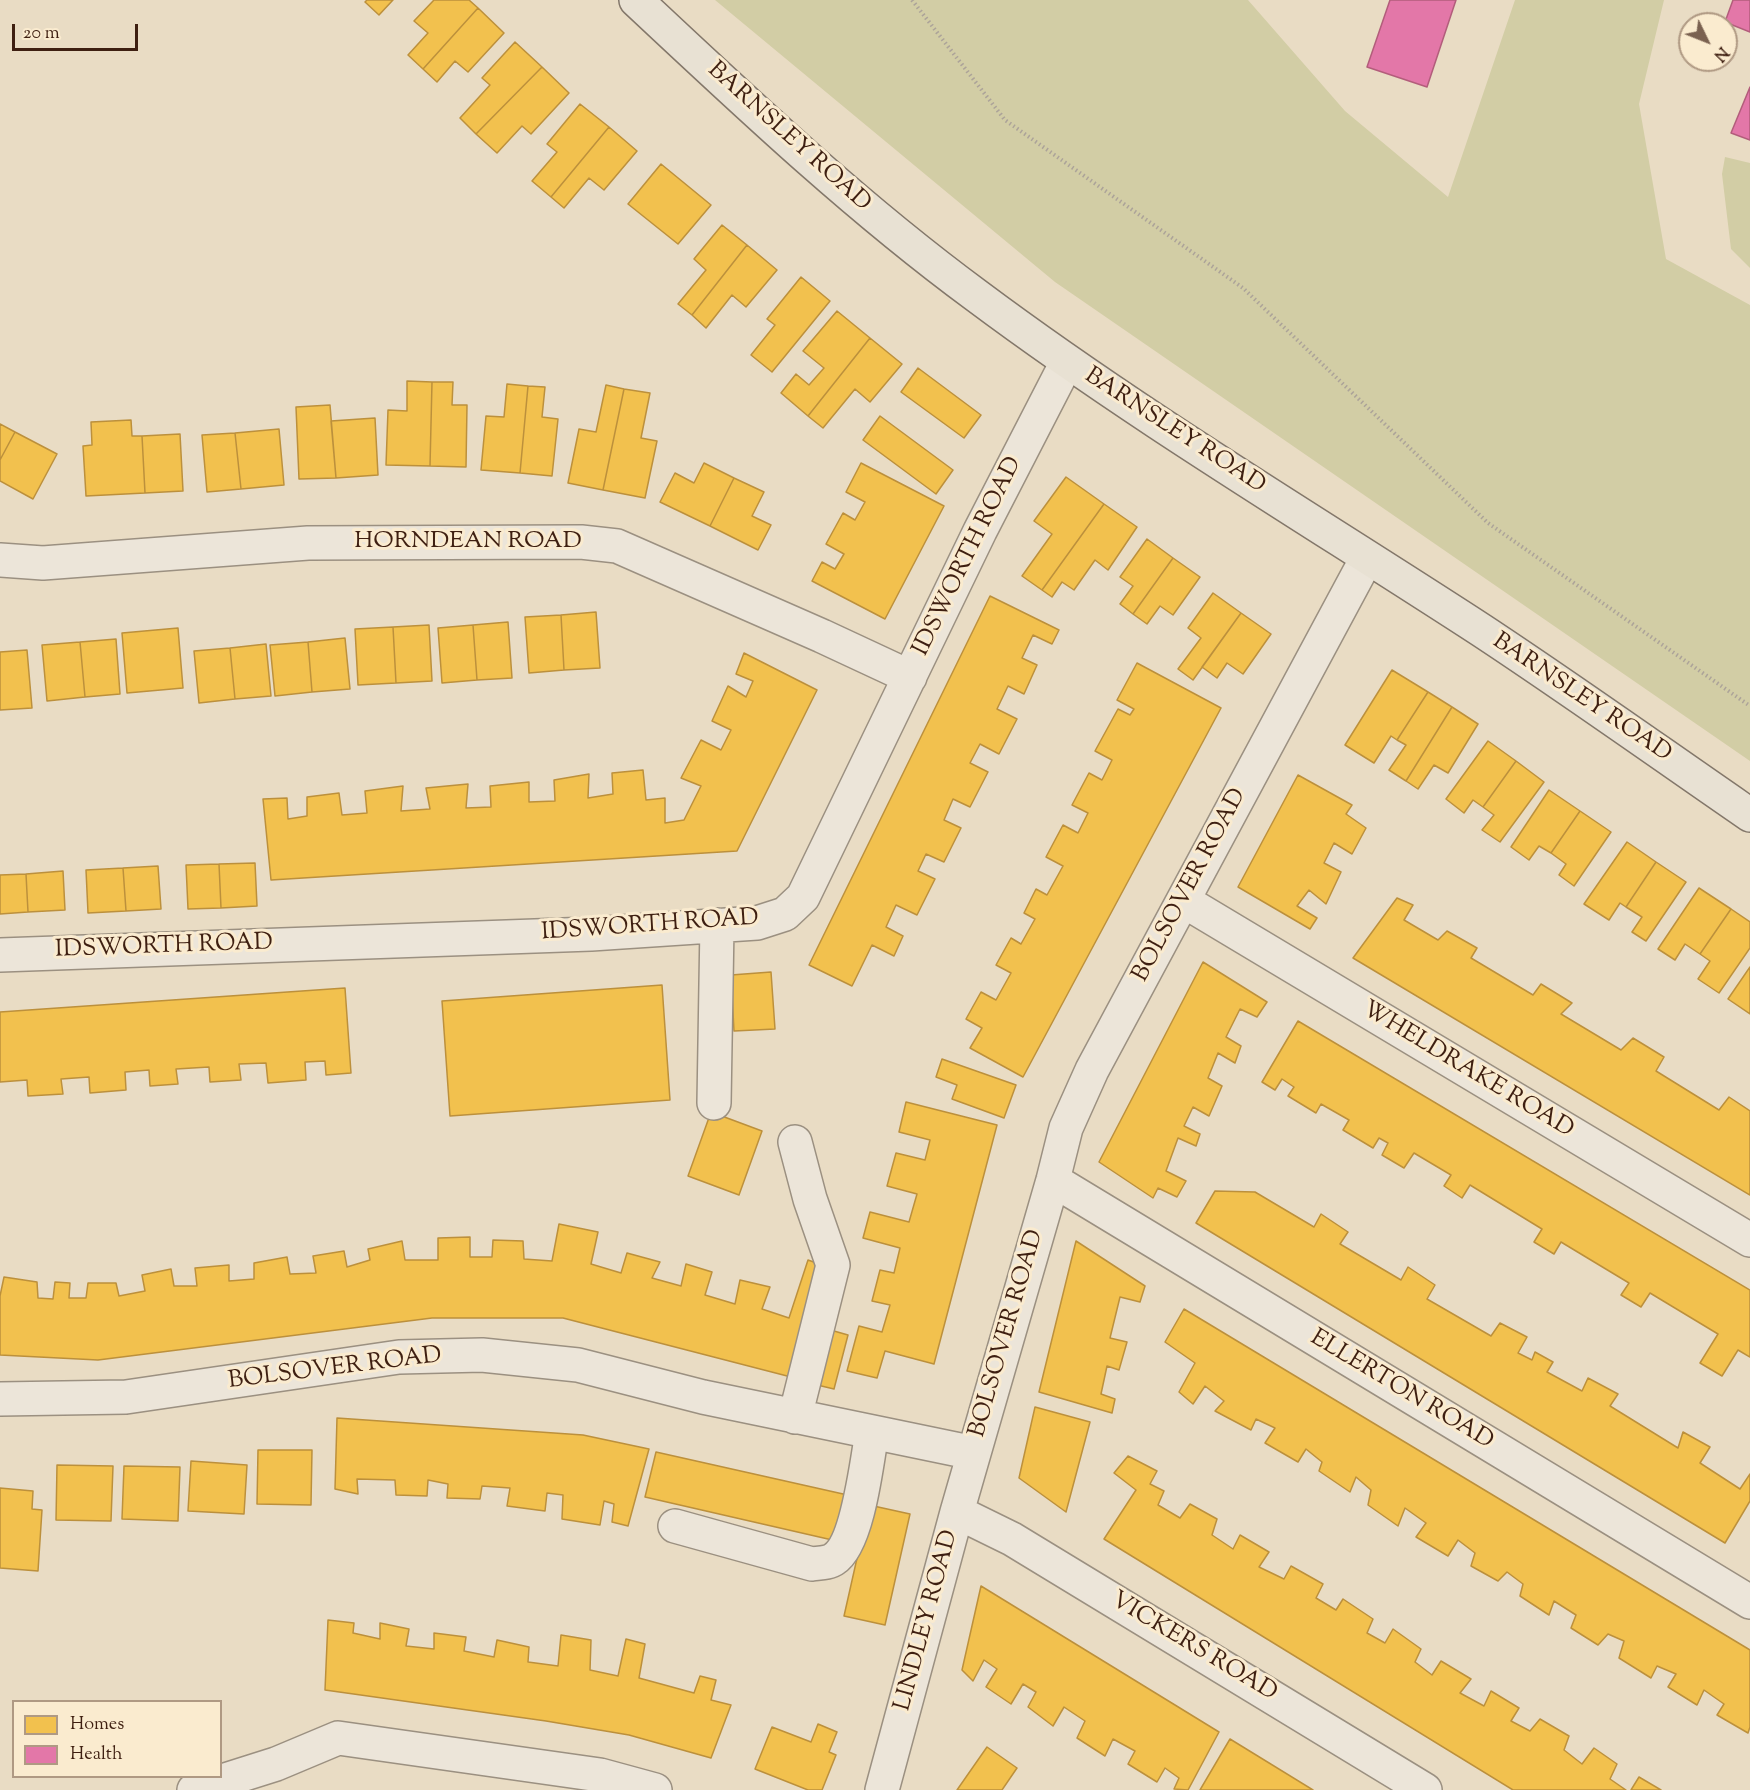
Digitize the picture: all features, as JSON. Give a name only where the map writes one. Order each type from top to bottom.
[{"type":"main road","name":"BARNSLEY ROAD","points":[[636,0],[766,121],[898,236],[976,296],[1067,362],[1482,632],[1750,815]]},
{"type":"street","name":"IDSWORTH ROAD","points":[[0,955],[591,934],[757,923],[784,914],[803,897],[980,531],[1067,362]]},
{"type":"street","name":"HORNDEAN ROAD","points":[[0,560],[43,563],[308,543],[581,542],[617,546],[909,677]]},
{"type":"street","name":"BOLSOVER ROAD","points":[[0,1399],[126,1397],[399,1357],[482,1355],[578,1365],[703,1397],[974,1452],[1066,1128],[1092,1070],[1367,558]]},
{"type":"street","name":"WHELDRAKE ROAD","points":[[1184,901],[1750,1240]]},
{"type":"street","points":[[714,1103],[717,926]]},
{"type":"street","points":[[795,1142],[810,1199],[832,1265],[795,1417]]},
{"type":"street","name":"ELLERTON ROAD","points":[[1053,1180],[1748,1595]]},
{"type":"street","points":[[675,1526],[812,1564],[833,1561],[845,1549],[854,1527],[872,1432]]},
{"type":"street","name":"LINDLEY ROAD","points":[[882,1790],[974,1452]]},
{"type":"street","name":"VICKERS ROAD","points":[[957,1512],[1022,1545],[1425,1790]]},
{"type":"street","points":[[194,1790],[276,1764],[338,1738],[600,1775],[655,1790]]},
{"type":"path","points":[[912,0],[1005,120],[1243,288],[1488,523],[1750,706]]},
{"type":"shaded area","points":[[715,0],[1248,0],[1345,111],[1448,197],[1515,0],[1664,0],[1639,104],[1666,259],[1750,305],[1750,761],[1055,282]]},
{"type":"shaded area","points":[[1725,157],[1750,163],[1750,268],[1731,249],[1722,174]]},
{"type":"building: Homes","points":[[367,0],[393,0],[379,15],[365,2]]},
{"type":"building: Homes","points":[[434,0],[469,0],[478,8],[423,69],[408,55],[428,33],[414,21]]},
{"type":"building: Homes","points":[[478,8],[504,33],[468,72],[455,61],[437,82],[423,69]]},
{"type":"building: Homes","points":[[515,42],[542,67],[476,134],[460,118],[490,85],[482,78]]},
{"type":"building: Homes","points":[[542,67],[569,93],[531,134],[522,126],[497,153],[476,134]]},
{"type":"building: Homes","points":[[580,104],[609,127],[551,197],[532,181],[557,152],[547,144]]},
{"type":"building: Homes","points":[[609,127],[637,151],[604,190],[589,178],[564,208],[551,197]]},
{"type":"building: Homes","points":[[661,164],[711,205],[678,244],[628,204]]},
{"type":"building: Homes","points":[[722,225],[747,245],[692,315],[678,304],[706,270],[694,259]]},
{"type":"building: Homes","points":[[747,245],[777,270],[746,307],[732,295],[706,328],[692,315]]},
{"type":"building: Homes","points":[[801,277],[830,301],[772,372],[751,355],[775,325],[767,319]]},
{"type":"building: Homes","points":[[837,311],[870,338],[808,416],[781,393],[796,374],[809,385],[824,368],[803,351]]},
{"type":"building: Homes","points":[[870,338],[902,364],[870,402],[855,389],[823,428],[808,416]]},
{"type":"building: Homes","points":[[918,368],[981,415],[964,438],[901,392]]},
{"type":"building: Homes","points":[[407,381],[432,382],[430,466],[386,465],[388,410],[407,411]]},
{"type":"building: Homes","points":[[432,382],[453,382],[452,405],[467,405],[466,467],[430,466]]},
{"type":"building: Homes","points":[[507,384],[528,386],[520,473],[481,470],[486,416],[504,417]]},
{"type":"building: Homes","points":[[606,385],[624,389],[603,490],[568,483],[579,429],[596,432]]},
{"type":"building: Homes","points":[[528,386],[545,387],[542,417],[558,419],[552,476],[520,473]]},
{"type":"building: Homes","points":[[624,389],[650,393],[641,438],[657,441],[645,498],[603,490]]},
{"type":"building: Homes","points":[[330,405],[336,478],[299,479],[296,407]]},
{"type":"building: Homes","points":[[880,416],[953,470],[936,494],[863,440]]},
{"type":"building: Homes","points":[[375,418],[378,475],[336,478],[331,421]]},
{"type":"building: Homes","points":[[131,420],[132,436],[142,436],[145,493],[86,496],[83,446],[92,445],[91,422]]},
{"type":"building: Homes","points":[[0,424],[15,432],[0,460]]},
{"type":"building: Homes","points":[[279,429],[284,485],[241,489],[235,433]]},
{"type":"building: Homes","points":[[15,432],[57,454],[33,499],[0,481],[0,460]]},
{"type":"building: Homes","points":[[235,433],[241,489],[207,492],[202,435]]},
{"type":"building: Homes","points":[[180,434],[183,491],[145,493],[142,436]]},
{"type":"building: Homes","points":[[704,463],[734,478],[710,526],[660,502],[675,473],[694,483]]},
{"type":"building: Homes","points":[[861,463],[944,506],[885,619],[812,581],[822,562],[835,569],[844,554],[826,544],[843,513],[855,520],[865,502],[846,492]]},
{"type":"building: Homes","points":[[1066,477],[1104,504],[1042,590],[1022,576],[1052,534],[1034,521]]},
{"type":"building: Homes","points":[[734,478],[764,492],[752,516],[771,525],[758,550],[710,526]]},
{"type":"building: Homes","points":[[1104,504],[1137,527],[1108,570],[1095,560],[1074,590],[1062,582],[1052,597],[1042,590]]},
{"type":"building: Homes","points":[[1147,539],[1173,558],[1133,614],[1120,604],[1133,586],[1120,577]]},
{"type":"building: Homes","points":[[1173,558],[1200,577],[1173,615],[1160,606],[1147,624],[1133,614]]},
{"type":"building: Homes","points":[[1213,593],[1241,613],[1193,680],[1178,669],[1201,638],[1188,628]]},
{"type":"building: Homes","points":[[990,596],[1059,630],[1052,644],[1033,635],[1022,658],[1037,665],[1024,694],[1008,686],[997,709],[1017,719],[999,754],[980,744],[970,763],[988,772],[970,807],[953,799],[944,820],[961,828],[944,862],[926,854],[918,871],[935,879],[917,915],[896,905],[886,927],[903,936],[894,956],[872,945],[852,986],[809,965]]},
{"type":"building: Homes","points":[[596,612],[600,668],[564,670],[561,615]]},
{"type":"building: Homes","points":[[1241,613],[1271,634],[1243,674],[1227,663],[1217,678],[1202,667]]},
{"type":"building: Homes","points":[[561,615],[564,670],[529,673],[525,617]]},
{"type":"building: Homes","points":[[508,622],[512,678],[477,680],[473,625]]},
{"type":"building: Homes","points":[[429,625],[432,681],[396,683],[393,627]]},
{"type":"building: Homes","points":[[473,625],[477,680],[442,683],[438,628]]},
{"type":"building: Homes","points":[[393,627],[396,683],[358,685],[355,629]]},
{"type":"building: Homes","points":[[178,628],[183,688],[127,693],[122,633]]},
{"type":"building: Homes","points":[[345,638],[350,689],[312,692],[308,642]]},
{"type":"building: Homes","points":[[116,639],[120,694],[85,697],[80,642]]},
{"type":"building: Homes","points":[[80,642],[85,697],[47,701],[42,645]]},
{"type":"building: Homes","points":[[308,642],[312,692],[275,696],[270,645]]},
{"type":"building: Homes","points":[[266,644],[271,696],[235,699],[230,648]]},
{"type":"building: Homes","points":[[230,648],[235,699],[199,703],[194,651]]},
{"type":"building: Homes","points":[[27,650],[32,708],[0,710],[0,652]]},
{"type":"building: Homes","points":[[744,653],[817,690],[737,851],[271,880],[263,799],[287,798],[288,819],[307,816],[307,797],[339,793],[342,815],[367,813],[365,791],[403,786],[401,811],[430,809],[426,788],[468,784],[466,808],[491,807],[490,786],[529,782],[529,802],[555,801],[554,780],[589,774],[588,798],[613,794],[612,773],[643,770],[646,800],[665,798],[665,823],[684,820],[701,786],[681,778],[701,740],[721,750],[731,730],[712,721],[728,686],[746,697],[753,681],[736,674]]},
{"type":"building: Homes","points":[[1137,663],[1221,708],[1023,1077],[970,1048],[982,1028],[966,1019],[981,992],[996,1000],[1011,973],[996,965],[1011,938],[1021,944],[1035,919],[1024,913],[1036,889],[1047,895],[1063,866],[1046,857],[1063,825],[1078,833],[1088,813],[1072,805],[1089,773],[1102,780],[1112,760],[1095,751],[1118,709],[1130,715],[1134,709],[1117,700]]},
{"type":"building: Homes","points":[[1392,670],[1428,692],[1397,740],[1391,736],[1374,763],[1345,745]]},
{"type":"building: Homes","points":[[1428,692],[1452,707],[1406,781],[1389,770],[1406,745],[1397,740]]},
{"type":"building: Homes","points":[[1452,707],[1478,724],[1448,773],[1434,765],[1418,789],[1406,781]]},
{"type":"building: Homes","points":[[1488,741],[1516,761],[1483,807],[1473,800],[1464,813],[1446,799]]},
{"type":"building: Homes","points":[[1516,761],[1544,782],[1500,842],[1482,830],[1494,815],[1483,807]]},
{"type":"building: Homes","points":[[1298,775],[1352,805],[1346,814],[1366,828],[1352,854],[1334,843],[1324,863],[1341,872],[1326,904],[1309,890],[1297,906],[1317,918],[1310,929],[1238,887]]},
{"type":"building: Homes","points":[[1549,790],[1580,811],[1551,853],[1539,846],[1529,860],[1511,847]]},
{"type":"building: Homes","points":[[1580,811],[1611,832],[1574,886],[1559,875],[1566,864],[1551,853]]},
{"type":"building: Homes","points":[[1627,842],[1656,862],[1626,907],[1620,903],[1609,920],[1584,904]]},
{"type":"building: Homes","points":[[1656,862],[1686,882],[1646,941],[1632,932],[1642,917],[1626,907]]},
{"type":"building: Homes","points":[[255,863],[257,906],[221,908],[219,864]]},
{"type":"building: Homes","points":[[219,864],[221,908],[188,909],[186,865]]},
{"type":"building: Homes","points":[[158,866],[161,909],[126,911],[123,868]]},
{"type":"building: Homes","points":[[123,868],[126,911],[88,913],[86,870]]},
{"type":"building: Homes","points":[[63,871],[65,910],[28,912],[26,874]]},
{"type":"building: Homes","points":[[26,874],[28,912],[0,914],[0,875]]},
{"type":"building: Homes","points":[[1699,888],[1731,909],[1700,954],[1685,944],[1675,960],[1658,949]]},
{"type":"building: Homes","points":[[1397,898],[1413,905],[1404,920],[1438,940],[1447,931],[1477,948],[1471,958],[1533,995],[1541,984],[1572,1003],[1561,1014],[1621,1050],[1633,1038],[1664,1057],[1656,1071],[1719,1110],[1729,1097],[1750,1111],[1750,1195],[1353,958]]},
{"type":"building: Homes","points":[[1731,909],[1750,922],[1750,948],[1719,993],[1698,979],[1710,961],[1700,954]]},
{"type":"building: Homes","points":[[1203,962],[1267,1002],[1257,1017],[1240,1009],[1226,1037],[1241,1046],[1235,1063],[1218,1053],[1208,1078],[1222,1086],[1209,1116],[1193,1107],[1184,1126],[1200,1134],[1196,1146],[1178,1138],[1166,1171],[1186,1181],[1177,1197],[1158,1188],[1153,1198],[1099,1162]]},
{"type":"building: Homes","points":[[1750,967],[1750,1014],[1728,999]]},
{"type":"building: Homes","points":[[771,972],[775,1029],[734,1031],[731,975]]},
{"type":"building: Homes","points":[[662,985],[670,1100],[450,1116],[442,1001]]},
{"type":"building: Homes","points":[[345,988],[351,1073],[326,1075],[325,1061],[305,1062],[306,1080],[268,1083],[266,1063],[239,1064],[241,1080],[210,1082],[209,1067],[176,1069],[178,1084],[150,1086],[149,1070],[125,1072],[126,1090],[90,1093],[89,1077],[61,1079],[63,1094],[28,1096],[27,1080],[0,1082],[0,1012]]},
{"type":"building: Homes","points":[[1298,1021],[1750,1290],[1750,1357],[1738,1350],[1722,1376],[1700,1363],[1718,1334],[1650,1293],[1641,1307],[1621,1295],[1629,1283],[1561,1242],[1554,1254],[1534,1242],[1542,1229],[1470,1185],[1462,1198],[1444,1186],[1451,1175],[1414,1153],[1404,1168],[1382,1155],[1388,1143],[1379,1138],[1373,1148],[1343,1130],[1349,1120],[1321,1104],[1316,1113],[1288,1096],[1294,1087],[1282,1079],[1275,1090],[1262,1082]]},
{"type":"building: Homes","points":[[942,1059],[1016,1085],[1004,1118],[952,1099],[957,1085],[936,1077]]},
{"type":"building: Homes","points":[[906,1102],[997,1125],[934,1364],[885,1351],[877,1378],[847,1371],[859,1326],[882,1332],[890,1305],[872,1301],[880,1270],[894,1273],[900,1248],[863,1238],[870,1212],[909,1222],[917,1194],[887,1186],[896,1153],[925,1160],[930,1140],[899,1132]]},
{"type":"building: Homes","points":[[711,1112],[762,1131],[739,1195],[688,1176]]},
{"type":"building: Homes","points":[[1215,1191],[1255,1192],[1314,1227],[1321,1214],[1348,1232],[1340,1244],[1401,1280],[1408,1267],[1435,1285],[1427,1299],[1491,1336],[1500,1323],[1527,1337],[1518,1353],[1532,1360],[1535,1352],[1553,1362],[1547,1372],[1582,1391],[1588,1378],[1618,1394],[1610,1406],[1678,1448],[1683,1432],[1710,1447],[1700,1463],[1740,1489],[1750,1474],[1750,1501],[1725,1543],[1196,1223]]},
{"type":"building: Homes","points":[[559,1224],[598,1232],[591,1264],[621,1273],[627,1253],[660,1262],[652,1278],[681,1286],[686,1264],[712,1272],[705,1295],[735,1304],[740,1280],[770,1287],[762,1309],[789,1318],[808,1260],[822,1265],[791,1377],[563,1318],[432,1318],[98,1360],[0,1355],[0,1296],[4,1277],[37,1282],[38,1298],[53,1299],[55,1282],[70,1283],[69,1298],[86,1298],[88,1283],[116,1283],[119,1296],[145,1291],[142,1275],[171,1269],[174,1286],[197,1286],[195,1268],[229,1265],[229,1281],[254,1279],[254,1263],[287,1257],[290,1274],[316,1273],[313,1256],[344,1251],[347,1267],[370,1260],[368,1249],[402,1241],[405,1260],[438,1260],[438,1238],[470,1237],[470,1257],[492,1257],[493,1240],[523,1241],[524,1259],[552,1261]]},
{"type":"building: Homes","points":[[1076,1241],[1145,1286],[1140,1302],[1120,1297],[1110,1338],[1127,1342],[1119,1370],[1107,1366],[1101,1394],[1115,1399],[1112,1413],[1039,1392]]},
{"type":"building: Homes","points":[[1184,1309],[1750,1650],[1750,1727],[1748,1733],[1717,1715],[1724,1704],[1704,1690],[1697,1705],[1668,1687],[1676,1674],[1657,1666],[1651,1678],[1619,1658],[1624,1641],[1608,1634],[1598,1645],[1571,1628],[1576,1615],[1554,1601],[1549,1615],[1520,1596],[1523,1584],[1507,1572],[1498,1581],[1471,1566],[1475,1553],[1458,1540],[1448,1556],[1416,1537],[1426,1523],[1405,1508],[1398,1526],[1368,1505],[1371,1490],[1356,1477],[1350,1492],[1319,1471],[1322,1462],[1306,1449],[1298,1462],[1265,1443],[1275,1428],[1256,1419],[1251,1430],[1215,1411],[1224,1401],[1205,1386],[1193,1404],[1179,1392],[1195,1363],[1165,1342]]},
{"type":"building: Homes","points":[[827,1329],[848,1335],[834,1389],[813,1384]]},
{"type":"building: Homes","points":[[1035,1407],[1090,1422],[1066,1512],[1019,1478]]},
{"type":"building: Homes","points":[[337,1418],[583,1435],[649,1449],[628,1526],[612,1522],[614,1504],[604,1501],[600,1525],[562,1519],[563,1495],[547,1493],[545,1511],[507,1506],[510,1488],[482,1486],[480,1499],[447,1498],[448,1484],[428,1480],[427,1496],[396,1495],[395,1480],[357,1479],[358,1494],[335,1489]]},
{"type":"building: Homes","points":[[258,1450],[312,1450],[311,1505],[257,1504]]},
{"type":"building: Homes","points":[[656,1452],[852,1496],[841,1542],[645,1497]]},
{"type":"building: Homes","points":[[1128,1456],[1157,1471],[1150,1484],[1164,1491],[1158,1505],[1180,1518],[1190,1504],[1217,1519],[1212,1535],[1233,1549],[1240,1535],[1269,1552],[1259,1567],[1284,1579],[1291,1566],[1323,1584],[1316,1598],[1336,1610],[1343,1599],[1373,1619],[1367,1633],[1385,1643],[1393,1629],[1421,1649],[1415,1662],[1432,1675],[1441,1661],[1471,1679],[1460,1693],[1484,1706],[1491,1691],[1519,1708],[1511,1721],[1530,1731],[1540,1719],[1569,1736],[1564,1750],[1582,1764],[1594,1748],[1617,1764],[1610,1779],[1626,1790],[1513,1790],[1104,1539],[1136,1490],[1114,1473]]},
{"type":"building: Homes","points":[[191,1461],[247,1465],[244,1514],[188,1511]]},
{"type":"building: Homes","points":[[57,1465],[113,1466],[111,1521],[56,1520]]},
{"type":"building: Homes","points":[[124,1466],[180,1467],[178,1521],[122,1519]]},
{"type":"building: Homes","points":[[0,1488],[33,1491],[32,1509],[42,1510],[38,1571],[0,1568]]},
{"type":"building: Homes","points":[[869,1505],[910,1514],[885,1625],[844,1616]]},
{"type":"building: Homes","points":[[981,1586],[1219,1732],[1188,1790],[1174,1789],[1179,1778],[1165,1768],[1157,1782],[1128,1764],[1135,1751],[1113,1739],[1105,1756],[1077,1738],[1085,1721],[1064,1707],[1053,1726],[1028,1707],[1036,1692],[1023,1684],[1011,1704],[986,1687],[997,1669],[984,1660],[973,1681],[962,1670]]},
{"type":"building: Homes","points":[[328,1620],[354,1623],[353,1633],[380,1639],[380,1623],[409,1629],[406,1646],[434,1649],[434,1633],[466,1637],[464,1651],[494,1657],[497,1640],[529,1647],[528,1662],[558,1666],[561,1635],[591,1640],[590,1670],[618,1676],[626,1639],[645,1644],[639,1678],[694,1693],[700,1676],[716,1680],[711,1700],[731,1705],[711,1758],[629,1735],[325,1690]]},
{"type":"building: Homes","points":[[818,1724],[837,1732],[829,1752],[836,1755],[822,1790],[808,1790],[755,1769],[772,1727],[811,1742]]},
{"type":"building: Homes","points":[[1230,1739],[1313,1790],[1200,1790]]},
{"type":"building: Homes","points":[[987,1747],[1017,1768],[1002,1790],[957,1790]]},
{"type":"building: Homes","points":[[1639,1777],[1661,1790],[1631,1790]]},
{"type":"building: Health","points":[[1390,0],[1456,0],[1427,87],[1367,67]]},
{"type":"building: Health","points":[[1733,0],[1750,0],[1750,32],[1738,27],[1738,12],[1729,12]]},
{"type":"building: Health","points":[[1750,87],[1750,140],[1731,133]]}]
